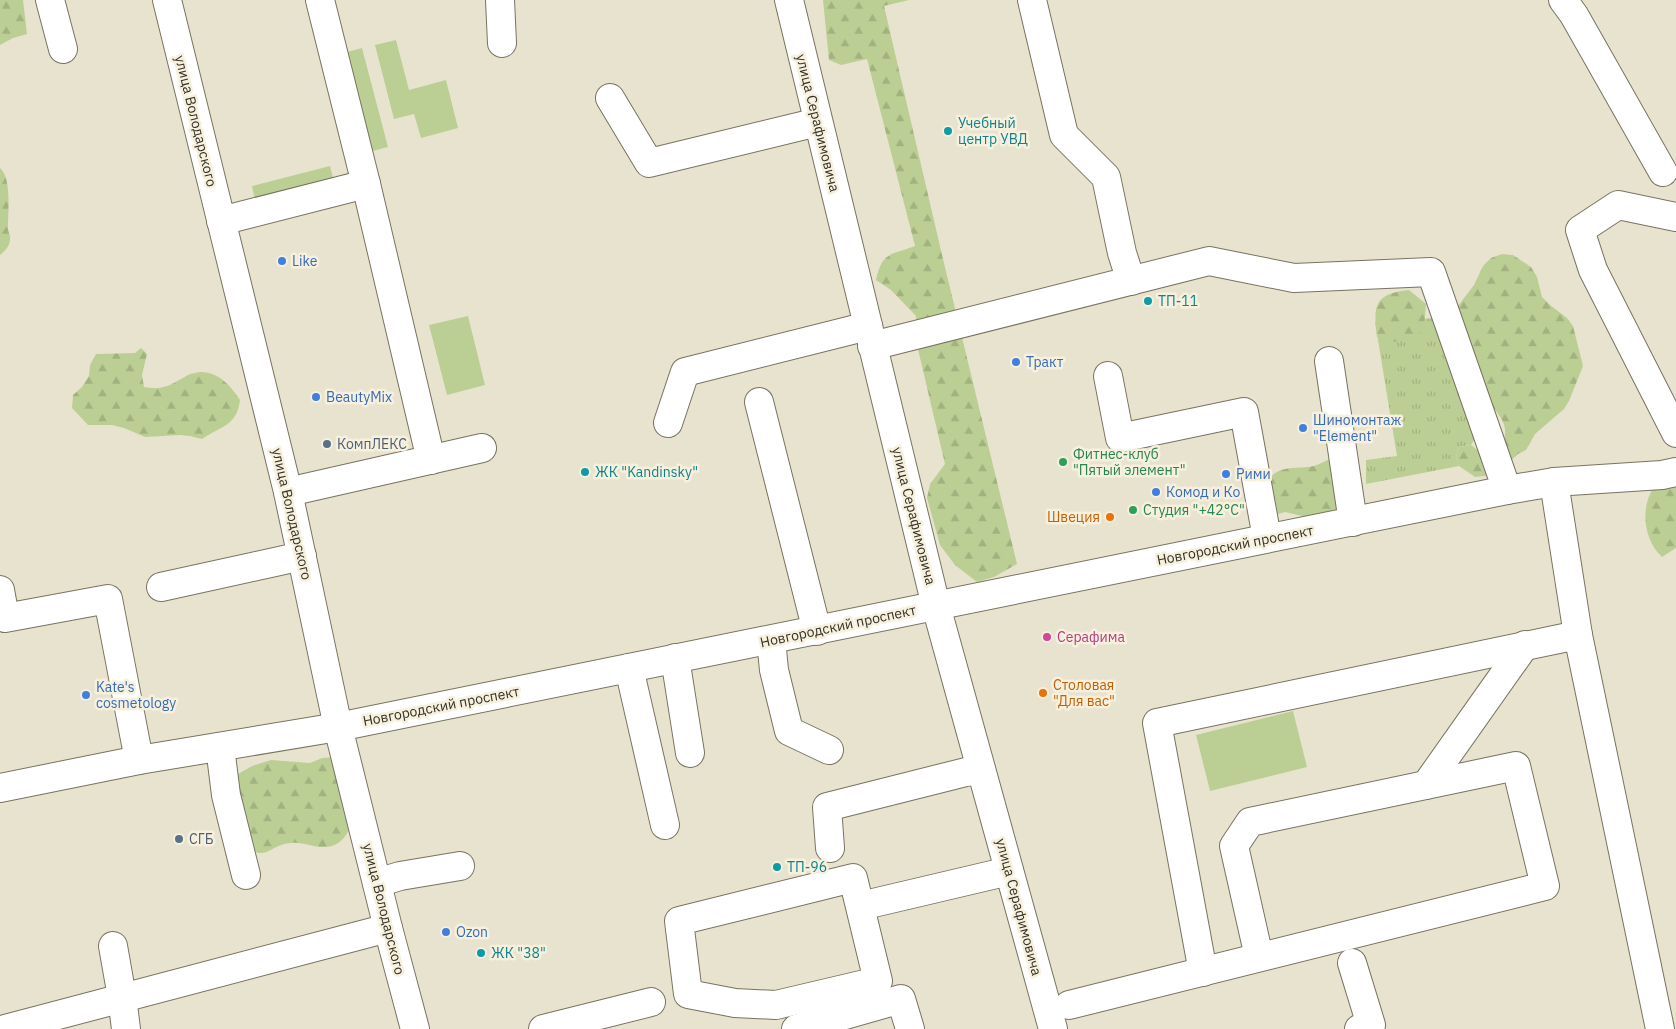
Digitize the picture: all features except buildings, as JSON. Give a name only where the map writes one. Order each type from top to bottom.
[{"type":"street","points":[[50,0],[63,49]]},
{"type":"street","name":"улица Володарского","points":[[167,0],[288,492],[338,727],[415,1029]]},
{"type":"street","points":[[320,0],[366,184],[431,460]]},
{"type":"street","points":[[500,0],[502,43]]},
{"type":"street","name":"улица Серафимовича","points":[[788,0],[936,606],[1053,1029]]},
{"type":"street","points":[[1032,0],[1064,135],[1106,177],[1122,253],[1131,281]]},
{"type":"street","points":[[1563,0],[1574,15],[1663,172]]},
{"type":"street","points":[[610,98],[649,163],[818,122]]},
{"type":"street","points":[[221,221],[366,184]]},
{"type":"street","points":[[1676,217],[1618,205],[1580,230],[1593,270],[1676,433]]},
{"type":"street","points":[[668,423],[685,372],[870,336],[1131,281],[1209,261],[1294,278],[1431,272],[1507,490]]},
{"type":"street","points":[[1329,361],[1353,522]]},
{"type":"street","points":[[1108,376],[1120,438],[1244,412],[1267,538]]},
{"type":"street","points":[[759,402],[818,631]]},
{"type":"street","points":[[288,492],[482,448]]},
{"type":"street","name":"Новгородский проспект","points":[[0,788],[139,760],[274,736],[338,727],[1507,490],[1554,482],[1662,475],[1676,472]]},
{"type":"street","points":[[1554,482],[1578,635],[1660,1029]]},
{"type":"street","points":[[161,588],[302,556]]},
{"type":"street","points":[[0,590],[5,618],[108,599],[139,760]]},
{"type":"street","points":[[1203,972],[1157,723],[1578,635]]},
{"type":"street","points":[[771,640],[774,670],[789,732],[829,750]]},
{"type":"street","points":[[1426,785],[1525,645]]},
{"type":"street","points":[[674,658],[690,752]]},
{"type":"street","points":[[629,668],[665,825]]},
{"type":"street","points":[[220,747],[226,795],[246,876]]},
{"type":"street","points":[[1069,1005],[1545,886],[1516,766],[1250,822],[1234,846],[1259,957]]},
{"type":"street","points":[[830,848],[827,807],[966,772],[981,770]]},
{"type":"street","points":[[377,883],[400,876],[460,866]]},
{"type":"street","points":[[861,907],[1009,871]]},
{"type":"street","points":[[853,878],[861,907],[878,981],[776,1005],[735,1003],[688,994],[679,921],[853,878]]},
{"type":"street","points":[[5,1029],[388,928]]},
{"type":"street","points":[[113,946],[126,1029]]},
{"type":"street","points":[[1352,963],[1371,1025],[1359,1029]]},
{"type":"street","points":[[796,1029],[901,999],[910,1029]]},
{"type":"street","points":[[558,1027],[651,1002]]},
{"type":"green space","points":[[0,0],[23,0],[27,34],[13,38],[0,45]]},
{"type":"green space","points":[[823,0],[909,0],[884,6],[1017,564],[994,577],[977,582],[955,565],[940,545],[927,498],[930,484],[945,464],[917,345],[916,316],[891,290],[876,280],[881,264],[885,259],[894,253],[915,246],[867,59],[841,65],[829,60]]},
{"type":"green space","points":[[396,40],[409,90],[446,80],[458,128],[421,138],[414,114],[394,119],[375,45]]},
{"type":"green space","points":[[362,48],[388,147],[369,152],[343,53]]},
{"type":"green space","points":[[330,166],[335,186],[256,206],[252,186]]},
{"type":"green space","points":[[0,168],[4,173],[8,187],[10,242],[0,255]]},
{"type":"green space","points":[[1502,254],[1513,255],[1531,267],[1537,277],[1542,297],[1567,318],[1573,326],[1583,366],[1564,409],[1535,434],[1526,450],[1518,454],[1503,468],[1485,476],[1475,477],[1459,466],[1456,457],[1459,447],[1471,445],[1480,452],[1499,449],[1505,437],[1505,431],[1502,421],[1491,405],[1458,316],[1458,306],[1474,285],[1483,266],[1491,258]]},
{"type":"green space","points":[[1409,290],[1426,304],[1424,327],[1416,337],[1394,342],[1377,337],[1375,317],[1378,303],[1382,298],[1389,295]]},
{"type":"green space","points":[[468,316],[485,385],[447,395],[429,325]]},
{"type":"green space","points":[[1435,318],[1477,435],[1471,445],[1459,447],[1456,457],[1459,466],[1366,484],[1366,460],[1397,456],[1375,322]]},
{"type":"green space","points":[[141,348],[147,354],[142,375],[144,387],[162,387],[190,374],[200,372],[213,374],[223,380],[240,400],[232,420],[202,439],[180,435],[145,437],[112,425],[88,425],[72,408],[73,395],[82,387],[89,376],[90,365],[96,354],[135,353]]},
{"type":"green space","points":[[1335,457],[1357,458],[1363,487],[1363,497],[1359,505],[1319,516],[1302,516],[1285,512],[1252,522],[1248,508],[1249,503],[1257,489],[1266,480],[1283,469],[1314,466]]},
{"type":"green space","points":[[1676,469],[1676,548],[1662,557],[1650,540],[1647,530],[1646,509],[1653,489],[1661,479]]},
{"type":"green space","points":[[1293,711],[1307,767],[1210,791],[1196,735]]},
{"type":"green space","points":[[335,757],[353,809],[353,820],[345,836],[337,844],[326,847],[290,843],[283,844],[264,853],[254,852],[247,848],[233,777],[252,766],[271,760],[310,763],[322,758]]},
{"type":"place","name":"Учебный центр УВД","points":[[948,131]]},
{"type":"place","name":"Like","points":[[282,261]]},
{"type":"place","name":"ТП-11","points":[[1148,301]]},
{"type":"place","name":"Тракт","points":[[1016,362]]},
{"type":"place","name":"BeautyMix","points":[[316,397]]},
{"type":"place","name":"Шиномонтаж \"Element\"","points":[[1303,428]]},
{"type":"place","name":"КомпЛЕКС","points":[[327,444]]},
{"type":"place","name":"Фитнес-клуб \"Пятый элемент\"","points":[[1063,462]]},
{"type":"place","name":"ЖК \"Kandinsky\"","points":[[585,472]]},
{"type":"place","name":"Рими","points":[[1226,474]]},
{"type":"place","name":"Комод и Ко","points":[[1156,492]]},
{"type":"place","name":"Студия \"+42°C\"","points":[[1133,510]]},
{"type":"place","name":"Швеция","points":[[1110,517]]},
{"type":"place","name":"Серафима","points":[[1047,637]]},
{"type":"place","name":"Столовая \"Для вас\"","points":[[1043,693]]},
{"type":"place","name":"Kate's cosmetology","points":[[86,695]]},
{"type":"place","name":"СГБ","points":[[179,839]]},
{"type":"place","name":"ТП-96","points":[[777,867]]},
{"type":"place","name":"Ozon","points":[[446,932]]},
{"type":"place","name":"ЖК \"38\"","points":[[481,953]]}]
